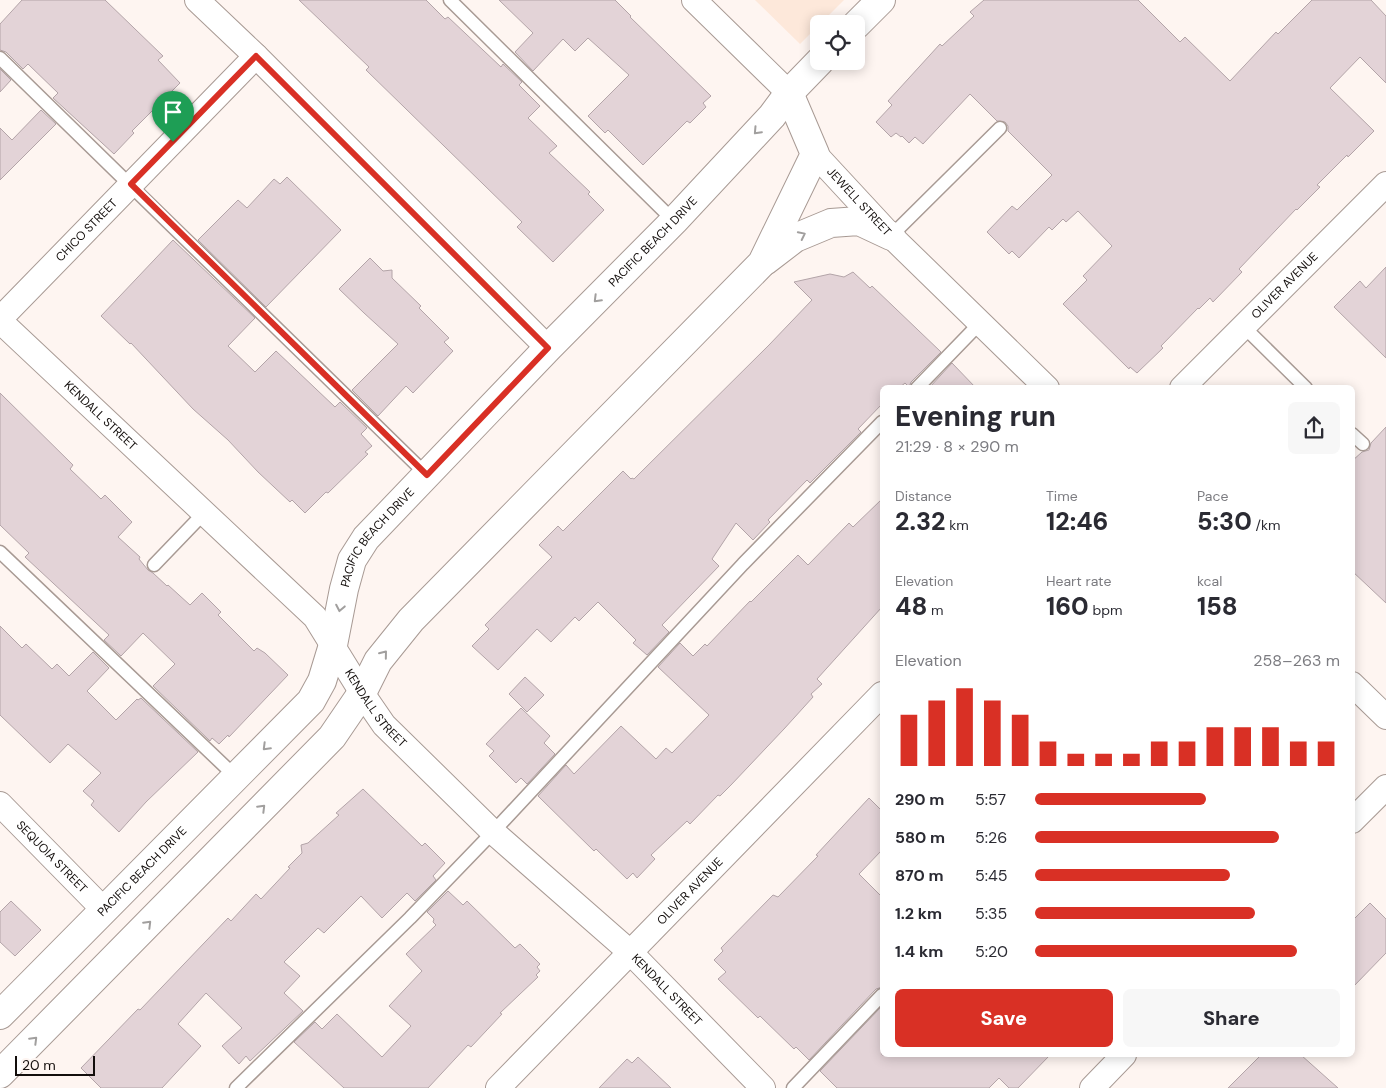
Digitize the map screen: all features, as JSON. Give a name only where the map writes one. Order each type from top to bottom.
[{"type":"street","points":[[197,0],[256,56],[548,348]]},
{"type":"street","name":"JEWELL STREET","points":[[694,0],[788,94],[815,154],[891,236],[1043,385]]},
{"type":"street","points":[[865,16],[881,0]]},
{"type":"street","name":"CHICO STREET","points":[[0,320],[256,56]]},
{"type":"street","name":"PACIFIC BEACH DRIVE","points":[[0,1015],[311,701],[322,681],[333,645],[352,560],[366,538],[548,348],[674,222],[772,116],[788,94],[811,70]]},
{"type":"street","points":[[762,264],[815,154]]},
{"type":"street","name":"OLIVER AVENUE","points":[[1185,385],[1386,184]]},
{"type":"street","points":[[0,1074],[332,737],[362,693],[378,661],[411,620],[762,264],[795,238],[832,223],[858,221],[891,236]]},
{"type":"street","name":"KENDALL STREET","points":[[0,320],[315,617],[384,725],[493,832],[630,952],[763,1088]]},
{"type":"street","points":[[1355,687],[1386,716]]},
{"type":"street","name":"OLIVER AVENUE","points":[[498,1088],[880,696]]},
{"type":"street","points":[[1355,819],[1386,787]]},
{"type":"street","name":"SEQUOIA STREET","points":[[0,804],[104,910]]},
{"type":"street","points":[[1092,1088],[1122,1057]]},
{"type":"lane","points":[[450,0],[674,222]]},
{"type":"lane","points":[[0,58],[427,475]]},
{"type":"lane","points":[[891,236],[1000,128]]},
{"type":"lane","points":[[920,385],[980,323]]},
{"type":"lane","points":[[1243,326],[1303,385]]},
{"type":"lane","points":[[236,1088],[410,918],[493,832],[743,564],[880,424]]},
{"type":"lane","points":[[1355,437],[1363,444]]},
{"type":"lane","points":[[154,565],[204,513]]},
{"type":"lane","points":[[0,552],[236,777]]},
{"type":"lane","points":[[794,1088],[880,998]]},
{"type":"shaded area","points":[[755,0],[844,0],[829,15],[810,15],[810,34],[800,44]]},
{"type":"building","points":[[22,0],[105,0],[163,56],[158,60],[180,83],[132,131],[134,133],[114,154],[53,98],[58,93],[28,64],[23,69],[6,52],[0,50],[0,24]]},
{"type":"building","points":[[299,0],[426,0],[445,19],[448,17],[501,67],[503,64],[522,82],[519,85],[540,106],[528,118],[557,146],[549,153],[590,192],[588,194],[604,210],[553,262],[517,227],[522,222],[366,70],[369,67]]},
{"type":"building","points":[[499,0],[615,0],[711,96],[703,103],[706,107],[690,123],[687,121],[643,165],[608,130],[605,133],[588,116],[629,75],[588,38],[575,51],[563,39],[533,71],[515,52],[533,33]]},
{"type":"building","points":[[984,0],[1138,0],[1180,42],[1185,37],[1230,81],[1276,32],[1278,34],[1312,0],[1371,0],[1386,16],[1386,83],[1360,57],[1330,88],[1374,131],[1317,185],[1320,187],[1296,209],[1239,269],[1242,272],[1213,302],[1210,298],[1198,308],[1161,346],[1163,348],[1137,373],[1130,367],[1129,369],[1063,304],[1087,280],[1083,276],[1112,246],[1078,211],[1066,222],[1063,219],[1052,230],[1049,227],[1019,258],[1012,251],[1009,254],[987,232],[1012,206],[1017,210],[1052,175],[1008,131],[1008,126],[1005,122],[997,121],[970,94],[923,144],[915,137],[909,143],[896,133],[891,137],[876,122],[892,105],[888,101],[940,44],[942,46],[974,16],[970,12]]},
{"type":"building","points":[[0,69],[11,80],[0,92]]},
{"type":"building","points":[[41,110],[56,124],[0,180],[0,128],[12,140]]},
{"type":"building","points":[[287,177],[341,230],[266,307],[198,240],[238,200],[247,208],[274,179],[280,184]]},
{"type":"building","points":[[173,240],[255,318],[228,346],[255,372],[276,351],[335,407],[340,402],[367,428],[361,434],[372,446],[365,452],[368,454],[305,513],[292,500],[290,502],[258,472],[228,440],[193,409],[131,343],[101,316]]},
{"type":"building","points":[[370,258],[383,271],[392,270],[392,278],[421,306],[419,308],[449,338],[444,342],[453,351],[413,393],[406,386],[378,416],[352,390],[398,344],[339,289]]},
{"type":"building","points":[[1386,267],[1386,358],[1334,307],[1360,281],[1366,288]]},
{"type":"building","points":[[853,272],[870,288],[872,286],[941,352],[910,385],[905,383],[903,385],[880,385],[880,406],[858,429],[861,432],[810,483],[807,480],[768,520],[770,522],[753,540],[736,523],[712,559],[719,566],[662,625],[669,632],[647,655],[633,643],[636,640],[598,602],[579,621],[575,617],[551,642],[537,629],[498,670],[472,646],[489,629],[485,625],[552,557],[539,545],[558,526],[563,531],[623,471],[631,479],[634,479],[812,300],[794,282],[830,274],[844,277]]},
{"type":"building","points":[[952,363],[973,385],[932,385]]},
{"type":"building","points":[[0,393],[73,465],[70,469],[101,499],[105,495],[132,522],[118,537],[140,557],[139,559],[148,570],[190,605],[202,593],[221,612],[218,615],[254,651],[257,648],[265,653],[288,675],[229,737],[228,735],[219,744],[212,738],[210,741],[153,686],[175,664],[143,633],[121,656],[104,640],[109,635],[25,557],[29,553],[0,525]]},
{"type":"building","points":[[1386,427],[1386,603],[1355,574],[1355,458],[1362,452],[1369,450],[1371,443]]},
{"type":"building","points":[[880,501],[880,609],[817,679],[822,684],[811,694],[813,697],[784,729],[720,796],[718,795],[690,824],[687,821],[651,855],[655,859],[637,878],[633,873],[627,879],[596,849],[594,851],[538,796],[566,765],[574,774],[621,726],[656,759],[666,748],[672,753],[709,715],[658,667],[680,643],[693,656],[705,644],[707,646],[798,555],[808,565],[849,523],[853,527]]},
{"type":"building","points":[[0,626],[22,648],[26,644],[52,669],[57,664],[69,676],[93,652],[109,668],[87,691],[116,720],[137,699],[141,698],[198,752],[146,802],[119,832],[91,805],[94,801],[83,791],[101,773],[68,744],[50,763],[0,715]]},
{"type":"building","points":[[525,677],[544,695],[527,712],[509,694]]},
{"type":"building","points":[[521,708],[550,736],[544,743],[555,754],[527,784],[521,778],[516,783],[489,756],[494,751],[486,744]]},
{"type":"building","points":[[363,789],[422,846],[425,843],[445,863],[433,876],[436,880],[415,901],[407,893],[382,918],[361,896],[324,933],[318,928],[284,962],[300,976],[284,993],[303,1011],[250,1061],[246,1056],[239,1064],[222,1046],[242,1028],[206,993],[178,1024],[201,1046],[162,1088],[101,1088],[81,1068],[138,1009],[140,1010],[228,918],[231,921],[256,894],[261,899],[302,853],[301,845],[308,843],[339,815],[336,813]]},
{"type":"building","points":[[869,798],[880,809],[880,852],[859,874],[880,895],[880,988],[876,989],[809,1060],[796,1047],[794,1049],[760,1016],[758,1018],[718,979],[726,972],[714,960],[723,951],[721,948],[773,895],[778,897],[818,856],[816,855]]},
{"type":"building","points":[[448,891],[463,905],[467,901],[515,948],[520,944],[540,964],[537,967],[540,971],[536,975],[538,977],[500,1013],[502,1014],[471,1047],[468,1045],[428,1088],[344,1088],[294,1042],[315,1022],[322,1029],[337,1014],[382,1057],[411,1026],[389,1006],[422,971],[406,954],[436,925],[433,922],[434,919],[427,912]]},
{"type":"building","points":[[11,901],[41,930],[15,956],[0,942],[0,912]]},
{"type":"building","points":[[1370,903],[1386,919],[1386,953],[1355,985],[1355,918]]},
{"type":"building","points":[[880,1008],[880,1057],[1048,1057],[1018,1088],[1009,1088],[999,1078],[989,1088],[837,1088],[820,1071]]},
{"type":"building","points":[[638,1057],[671,1088],[599,1088],[627,1059],[632,1063]]},
{"type":"building","points":[[1259,1057],[1303,1057],[1338,1088],[1228,1088]]},
{"type":"route","points":[[256,56],[548,348],[427,475],[131,184],[173,142],[256,56]]}]
